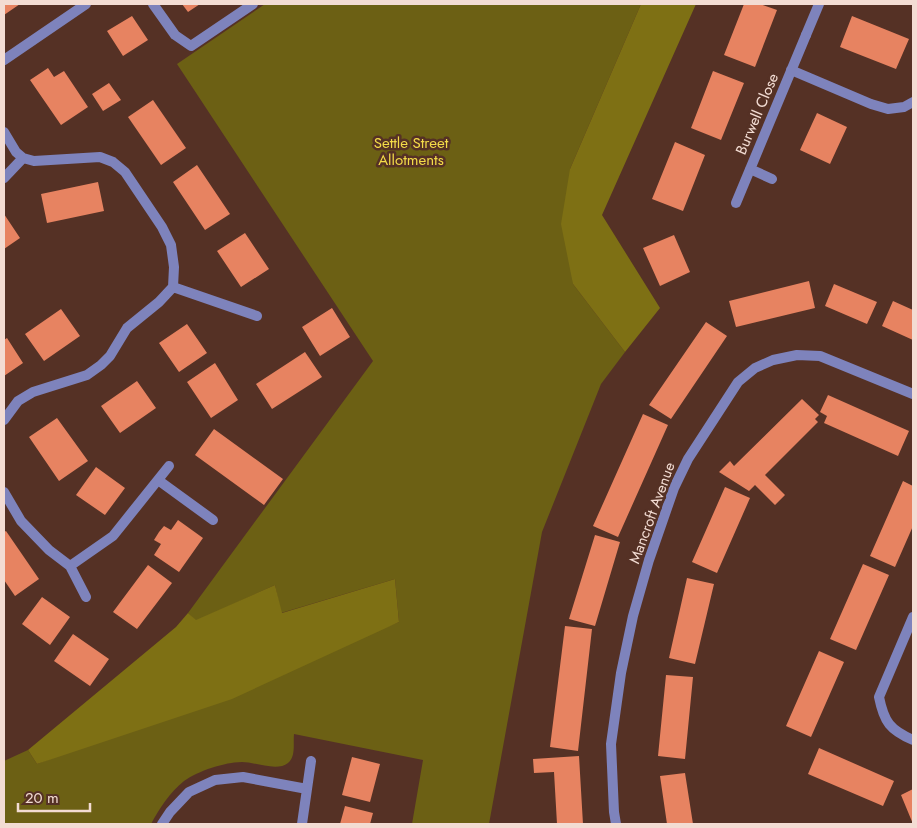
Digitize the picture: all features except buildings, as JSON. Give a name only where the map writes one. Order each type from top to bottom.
[{"type":"street","points":[[4,60],[86,4]]},
{"type":"street","points":[[153,4],[176,35],[191,46],[253,4]]},
{"type":"street","name":"Burwell Close","points":[[736,203],[819,4]]},
{"type":"street","name":"Burwell Close","points":[[791,70],[871,104],[888,109],[904,107],[913,102]]},
{"type":"street","points":[[4,132],[16,152],[23,158],[34,161],[100,157],[113,162],[125,172],[162,227],[171,245],[174,267],[173,287],[159,302],[127,328],[110,356],[101,365],[87,375],[33,392],[18,401],[4,420]]},
{"type":"street","points":[[4,178],[23,158]]},
{"type":"street","name":"Burwell Close","points":[[750,170],[772,179]]},
{"type":"street","points":[[173,287],[257,316]]},
{"type":"street","name":"Mancroft Avenue","points":[[616,824],[611,744],[621,673],[633,616],[649,560],[674,488],[688,459],[738,382],[755,368],[773,360],[797,356],[820,356],[913,394]]},
{"type":"street","points":[[70,566],[113,536],[168,466]]},
{"type":"street","points":[[158,480],[213,520]]},
{"type":"street","points":[[4,492],[21,521],[49,550],[70,566],[86,597]]},
{"type":"street","points":[[913,617],[880,697],[882,711],[888,725],[898,734],[913,740]]},
{"type":"street","points":[[302,824],[311,761]]},
{"type":"street","points":[[162,824],[170,812],[189,792],[215,780],[243,777],[307,790]]},
{"type":"green space","name":"Settle Street Allotments","points":[[265,4],[641,4],[570,169],[573,284],[625,352],[601,384],[542,532],[489,824],[412,824],[423,760],[294,734],[293,753],[288,763],[283,766],[272,767],[247,762],[235,762],[220,765],[197,774],[184,781],[174,790],[151,824],[4,824],[4,761],[28,750],[37,764],[399,622],[395,579],[281,613],[275,585],[196,621],[188,613],[373,361],[177,64]]},
{"type":"shaded area","points":[[641,4],[696,4],[602,215],[660,308],[625,352],[573,284],[561,224],[570,169]]},
{"type":"shaded area","points":[[395,579],[399,622],[232,699],[37,764],[28,750],[176,627],[188,613],[196,620],[275,585],[282,613]]}]
